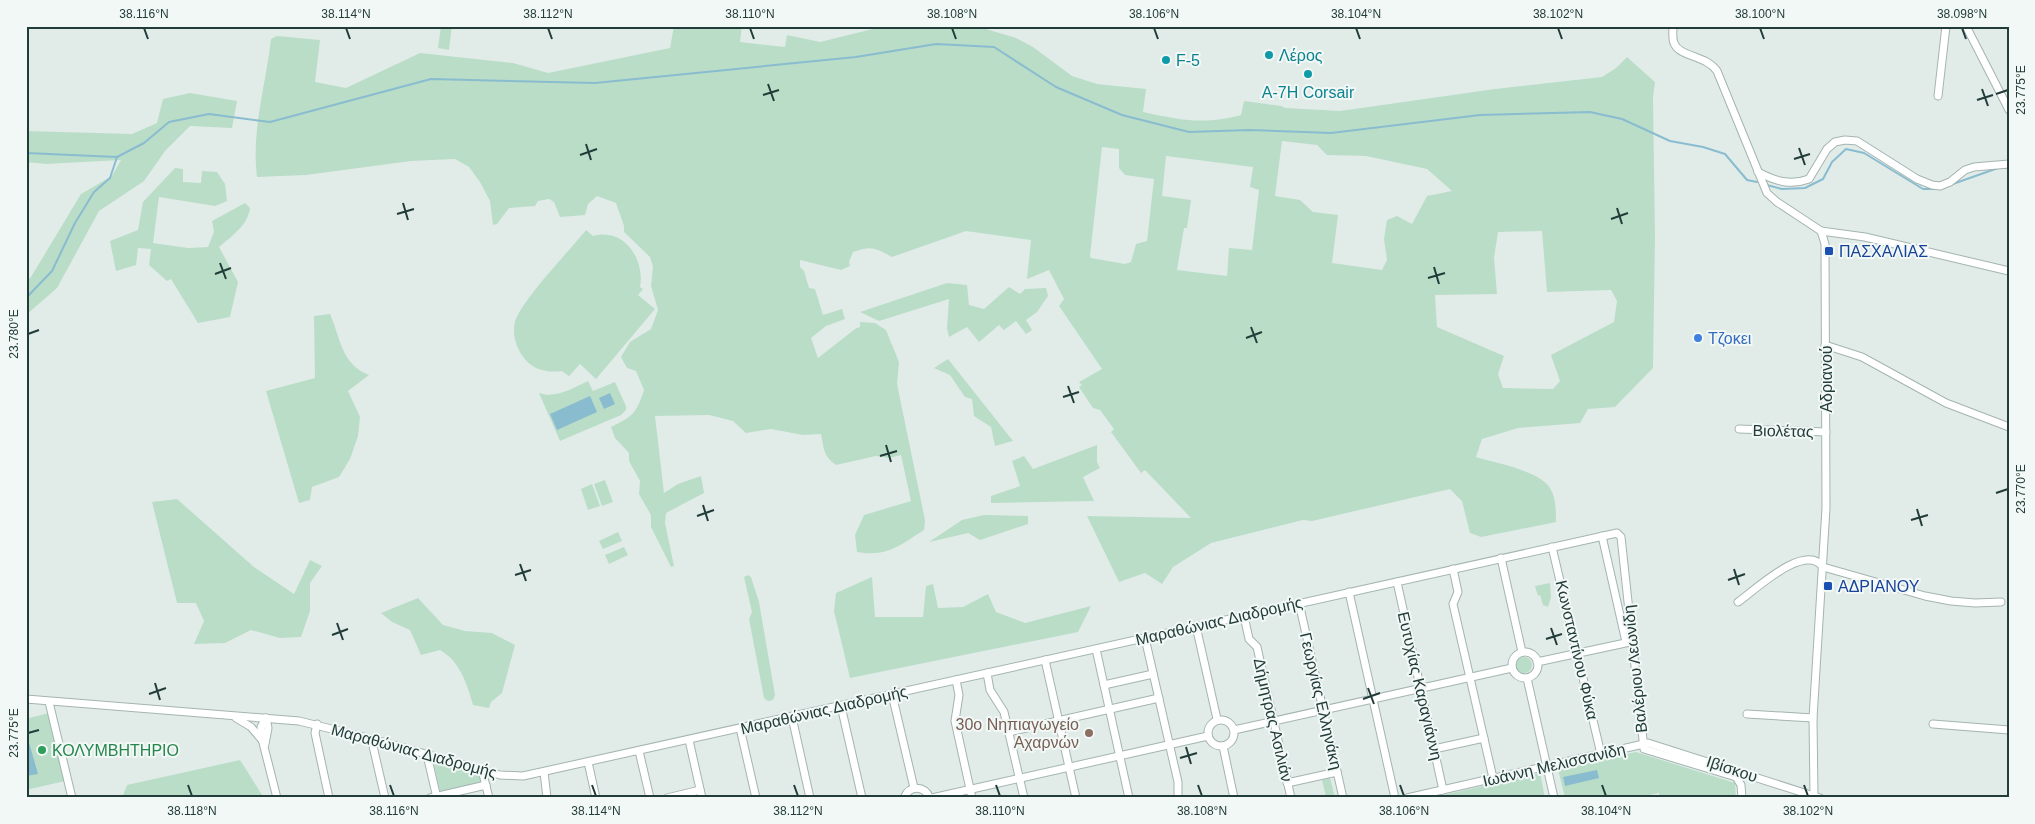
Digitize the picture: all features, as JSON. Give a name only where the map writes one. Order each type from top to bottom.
[{"type":"street","points":[[1672,26],[1674,42],[1680,50],[1706,60],[1717,71],[1750,148],[1763,187],[1772,198],[1821,231],[1865,237],[2009,271]]},
{"type":"street","points":[[1938,96],[1946,26]]},
{"type":"street","points":[[1966,26],[2009,110]]},
{"type":"street","points":[[1758,172],[1786,183],[1809,179],[1827,149],[1835,142],[1845,140],[1857,141],[1917,179],[1932,185],[1940,186],[1950,182],[1965,170],[1974,167],[2009,164]]},
{"type":"street","name":"Αδριανού","points":[[1817,797],[1813,718],[1823,567],[1826,432],[1826,251],[1821,231]]},
{"type":"street","points":[[1825,345],[1862,357],[1946,403],[2009,427]]},
{"type":"street","name":"Βιολέτας","points":[[1739,430],[1826,432]]},
{"type":"street","name":"Μαραθώνιας Διαδρομής","points":[[26,699],[291,719],[376,740],[482,770],[511,777],[523,776],[1617,533]]},
{"type":"street","name":"Βαλέριου Λεωνίδη","points":[[1617,533],[1621,537],[1629,642],[1645,750],[1736,777],[1741,785],[1742,798]]},
{"type":"street","points":[[1537,662],[1629,642],[1602,536]]},
{"type":"street","name":"Κωνσταντίνου Φύκα","points":[[1552,547],[1601,754]]},
{"type":"street","points":[[1501,558],[1522,652]]},
{"type":"street","points":[[1738,602],[1793,563],[1812,560],[1820,563],[1823,567],[1925,596],[1975,603],[2001,602]]},
{"type":"street","points":[[1453,569],[1458,592],[1454,604],[1493,778]]},
{"type":"street","name":"Ευτυχίας Καραγιάννη","points":[[1397,582],[1443,790]]},
{"type":"street","points":[[1349,592],[1395,798]]},
{"type":"street","name":"Γεωργίας Ελληνάκη","points":[[1299,604],[1343,798]]},
{"type":"street","name":"Δήμητρας Ασιλιάν","points":[[1244,616],[1249,640],[1257,647],[1291,798]]},
{"type":"street","points":[[1196,626],[1217,720]]},
{"type":"street","points":[[1145,638],[1178,782],[1178,798]]},
{"type":"street","points":[[1096,649],[1129,798]]},
{"type":"street","points":[[1522,652],[1531,654],[1537,662]]},
{"type":"street","points":[[1522,652],[1513,660],[1512,668],[1519,677],[1527,678],[1534,674],[1537,662]]},
{"type":"street","points":[[1045,660],[1076,798]]},
{"type":"street","points":[[1234,730],[1512,668]]},
{"type":"street","points":[[987,673],[990,690],[1004,712],[1024,798]]},
{"type":"street","points":[[1104,685],[1153,674]]},
{"type":"street","points":[[1527,678],[1554,798]]},
{"type":"street","points":[[956,680],[959,695],[955,721],[972,798]]},
{"type":"street","points":[[892,694],[914,788]]},
{"type":"street","points":[[1009,732],[1159,698]]},
{"type":"street","points":[[49,702],[72,798]]},
{"type":"street","points":[[841,706],[862,798]]},
{"type":"street","points":[[1747,714],[1813,718]]},
{"type":"street","points":[[230,715],[251,727],[264,744]]},
{"type":"street","points":[[792,717],[810,798]]},
{"type":"street","points":[[266,718],[261,726],[277,798]]},
{"type":"street","points":[[1217,720],[1228,721],[1234,730],[1230,742],[1222,746],[1215,745],[1208,736],[1209,726],[1217,720]]},
{"type":"street","points":[[316,724],[315,732],[329,798]]},
{"type":"street","points":[[1933,724],[2009,730]]},
{"type":"street","points":[[740,728],[756,798]]},
{"type":"street","points":[[904,798],[906,793],[914,788],[926,791],[931,798],[1208,736]]},
{"type":"street","points":[[1434,749],[1484,738]]},
{"type":"street","points":[[376,740],[373,746],[385,798]]},
{"type":"street","points":[[667,798],[701,794],[689,740]]},
{"type":"street","name":"Ιβίσκου","points":[[1643,744],[1648,743],[1817,797]]},
{"type":"street","name":"Ιωάννη Μελισσανίδη","points":[[1407,798],[1643,744]]},
{"type":"street","points":[[1222,746],[1234,798]]},
{"type":"street","points":[[639,751],[650,798]]},
{"type":"street","points":[[427,755],[434,797],[486,785]]},
{"type":"street","points":[[588,762],[596,798]]},
{"type":"street","points":[[482,770],[489,798]]},
{"type":"street","points":[[544,772],[547,798]]},
{"type":"street","points":[[1287,783],[1337,772]]},
{"type":"green space","points":[[441,26],[452,26],[449,50],[438,48]]},
{"type":"green space","points":[[674,26],[742,26],[740,42],[785,47],[787,35],[820,42],[885,26],[961,26],[986,29],[1016,38],[1033,47],[1072,76],[1097,84],[1146,89],[1143,112],[1204,121],[1241,115],[1244,101],[1285,108],[1340,111],[1495,89],[1602,77],[1616,68],[1627,57],[1655,82],[1653,98],[1655,237],[1653,368],[1615,407],[1588,409],[1580,423],[1518,428],[1482,439],[1476,457],[1517,468],[1545,482],[1553,496],[1556,522],[1481,537],[1470,533],[1462,501],[1450,489],[1312,521],[1303,520],[1211,543],[1173,567],[1162,584],[1145,573],[1119,582],[1087,516],[1191,518],[1145,470],[1141,473],[1111,432],[1114,429],[1100,410],[1093,408],[1079,387],[1082,385],[1079,382],[1102,369],[1059,306],[1064,299],[1049,270],[1027,279],[1031,240],[966,231],[892,257],[873,248],[859,250],[853,252],[849,262],[850,266],[841,270],[800,260],[800,267],[804,271],[809,288],[815,289],[823,315],[842,309],[845,319],[826,326],[811,338],[818,358],[860,327],[860,322],[875,323],[886,330],[899,362],[897,384],[925,520],[924,530],[892,549],[877,553],[857,552],[855,535],[864,515],[911,501],[901,455],[889,458],[876,456],[836,465],[826,455],[821,434],[803,435],[771,429],[746,433],[733,421],[709,415],[655,416],[664,493],[678,484],[701,476],[704,493],[666,513],[665,523],[674,566],[671,567],[651,527],[651,515],[639,494],[640,481],[629,461],[629,453],[615,438],[611,427],[629,417],[636,409],[641,398],[644,390],[636,371],[627,368],[621,357],[630,342],[651,329],[658,310],[651,286],[653,267],[650,257],[624,232],[624,226],[616,203],[597,196],[588,204],[585,215],[560,217],[554,202],[549,199],[538,201],[535,206],[509,208],[497,224],[493,225],[490,201],[480,182],[469,167],[455,159],[411,161],[306,175],[257,177],[256,160],[257,125],[271,39],[277,36],[320,40],[315,82],[346,88],[420,53],[513,63],[548,73],[670,48]],"holes":[[[1282,141],[1317,145],[1327,155],[1366,156],[1427,169],[1452,191],[1427,196],[1412,224],[1397,216],[1387,220],[1384,239],[1387,260],[1382,270],[1332,263],[1338,215],[1313,212],[1300,200],[1275,196]],[[1102,147],[1119,149],[1119,168],[1125,175],[1154,179],[1147,241],[1136,244],[1131,262],[1125,264],[1091,258]],[[1166,156],[1253,167],[1250,187],[1259,190],[1252,250],[1229,248],[1227,276],[1177,270],[1184,228],[1187,228],[1191,200],[1162,196]],[[1542,231],[1547,292],[1611,290],[1617,301],[1614,322],[1551,355],[1560,381],[1553,389],[1503,388],[1498,374],[1504,356],[1437,327],[1435,295],[1497,294],[1494,258],[1498,232]]]},
{"type":"green space","points":[[190,93],[237,101],[232,128],[190,126],[165,151],[144,181],[99,211],[57,288],[26,315],[26,281],[31,277],[81,194],[112,176],[121,160],[46,164],[26,162],[26,131],[132,134],[157,123],[163,99]]},
{"type":"green space","points":[[175,168],[183,169],[183,182],[201,183],[202,171],[217,172],[225,184],[227,201],[215,206],[159,197],[153,243],[188,248],[208,247],[214,232],[212,221],[245,203],[250,208],[243,225],[219,247],[238,282],[230,317],[198,323],[171,279],[167,281],[149,265],[151,249],[138,248],[136,265],[116,271],[110,241],[138,230],[143,202]]},
{"type":"green space","points":[[586,230],[593,236],[604,234],[614,236],[630,248],[636,256],[641,276],[640,287],[643,289],[638,295],[655,309],[596,379],[580,364],[569,376],[562,371],[551,372],[536,368],[524,358],[519,350],[515,341],[514,331],[515,322],[526,302]]},
{"type":"green space","points":[[947,283],[967,285],[969,305],[984,309],[1009,287],[1020,294],[1025,289],[1046,288],[1048,296],[1037,312],[1026,320],[1032,330],[1026,334],[1016,321],[1004,330],[999,325],[979,342],[967,327],[949,337],[947,328],[949,299],[879,321],[860,312]]},
{"type":"green space","points":[[330,314],[347,357],[360,370],[369,375],[348,391],[360,417],[358,436],[350,459],[339,477],[312,487],[310,500],[299,503],[266,391],[315,378],[314,316]]},
{"type":"green space","points":[[948,359],[1013,441],[995,446],[991,427],[974,416],[972,399],[965,397],[950,375],[934,368]]},
{"type":"green space","points":[[588,381],[593,391],[615,382],[626,410],[621,415],[560,441],[539,393],[558,394]]},
{"type":"green space","points":[[1097,445],[1097,462],[1100,468],[1083,477],[1094,501],[991,503],[991,496],[1020,486],[1012,461],[1024,456],[1033,469]]},
{"type":"green space","points":[[605,480],[613,502],[602,506],[594,484]]},
{"type":"green space","points":[[592,484],[600,506],[588,510],[581,489]]},
{"type":"green space","points":[[177,499],[254,567],[294,594],[310,560],[322,566],[310,583],[310,611],[301,637],[280,638],[251,630],[225,643],[194,644],[204,621],[196,603],[177,603],[152,502]]},
{"type":"green space","points":[[984,515],[1028,516],[1028,524],[980,540],[968,533],[929,542],[962,520]]},
{"type":"green space","points":[[618,532],[622,541],[603,549],[599,541]]},
{"type":"green space","points":[[624,547],[628,555],[609,564],[605,555]]},
{"type":"green space","points":[[748,575],[751,577],[759,602],[775,695],[773,700],[768,701],[764,698],[749,619],[752,612],[744,577]]},
{"type":"green space","points":[[872,577],[875,617],[923,617],[926,586],[933,584],[938,608],[963,607],[988,594],[996,612],[1025,623],[1091,606],[1078,632],[850,678],[834,611],[836,593]]},
{"type":"green space","points":[[1550,583],[1551,597],[1548,607],[1543,605],[1535,586]]},
{"type":"green space","points":[[418,598],[443,625],[465,631],[492,633],[515,645],[502,693],[491,702],[489,708],[473,705],[462,674],[453,660],[440,650],[421,655],[410,630],[392,622],[381,613]]},
{"type":"green space","points":[[1521,657],[1527,657],[1532,662],[1530,671],[1521,673],[1516,668],[1516,662]]},
{"type":"green space","name":"ΚΟΛΥΜΒΗΤΗΡΙΟ","points":[[49,713],[65,781],[26,790],[26,714],[28,714],[29,718]]},
{"type":"green space","points":[[1636,752],[1735,783],[1736,798],[1660,798],[1659,793],[1637,798],[1565,798],[1558,769]]},
{"type":"green space","points":[[240,760],[264,798],[122,798],[127,785]]},
{"type":"green space","points":[[435,761],[482,775],[483,783],[443,793],[440,791]]},
{"type":"green space","points":[[1540,773],[1545,798],[1430,798]]},
{"type":"green space","points":[[1330,778],[1335,798],[1326,797],[1322,780]]},
{"type":"water","points":[[610,393],[615,404],[604,409],[599,398]]},
{"type":"water","points":[[590,396],[597,412],[557,430],[550,414]]},
{"type":"water","points":[[26,732],[38,774],[26,776]]},
{"type":"water","points":[[1597,770],[1599,778],[1565,786],[1563,777]]},
{"type":"waterway","points":[[26,153],[117,157],[144,143],[169,122],[209,114],[270,122],[431,79],[595,83],[856,57],[936,44],[994,47],[1056,87],[1122,115],[1189,132],[1249,130],[1331,133],[1480,115],[1590,112],[1622,119],[1670,141],[1703,147],[1725,154],[1747,180],[1757,182]]},
{"type":"waterway","points":[[1767,185],[1782,189],[1805,188],[1823,179],[1832,162],[1846,149],[1864,153],[1923,189],[1936,189]]},
{"type":"waterway","points":[[26,298],[52,271],[75,223],[94,192],[110,178],[117,157]]},
{"type":"waterway","points":[[1950,185],[1998,168],[2009,168]]},
{"type":"place","name":"Λέρος","points":[[1269,55]]},
{"type":"place","name":"F-5","points":[[1166,60]]},
{"type":"place","name":"A-7H Corsair","points":[[1308,74]]},
{"type":"place","name":"ΠΑΣΧΑΛΙΑΣ","points":[[1829,251]]},
{"type":"place","name":"Τζοκει","points":[[1698,338]]},
{"type":"place","name":"ΑΔΡΙΑΝΟΥ","points":[[1828,586]]},
{"type":"place","name":"30ο Νηπιαγωγείο Αχαρνών","points":[[1089,733]]},
{"type":"place","name":"ΚΟΛΥΜΒΗΤΗΡΙΟ","points":[[42,750]]}]
